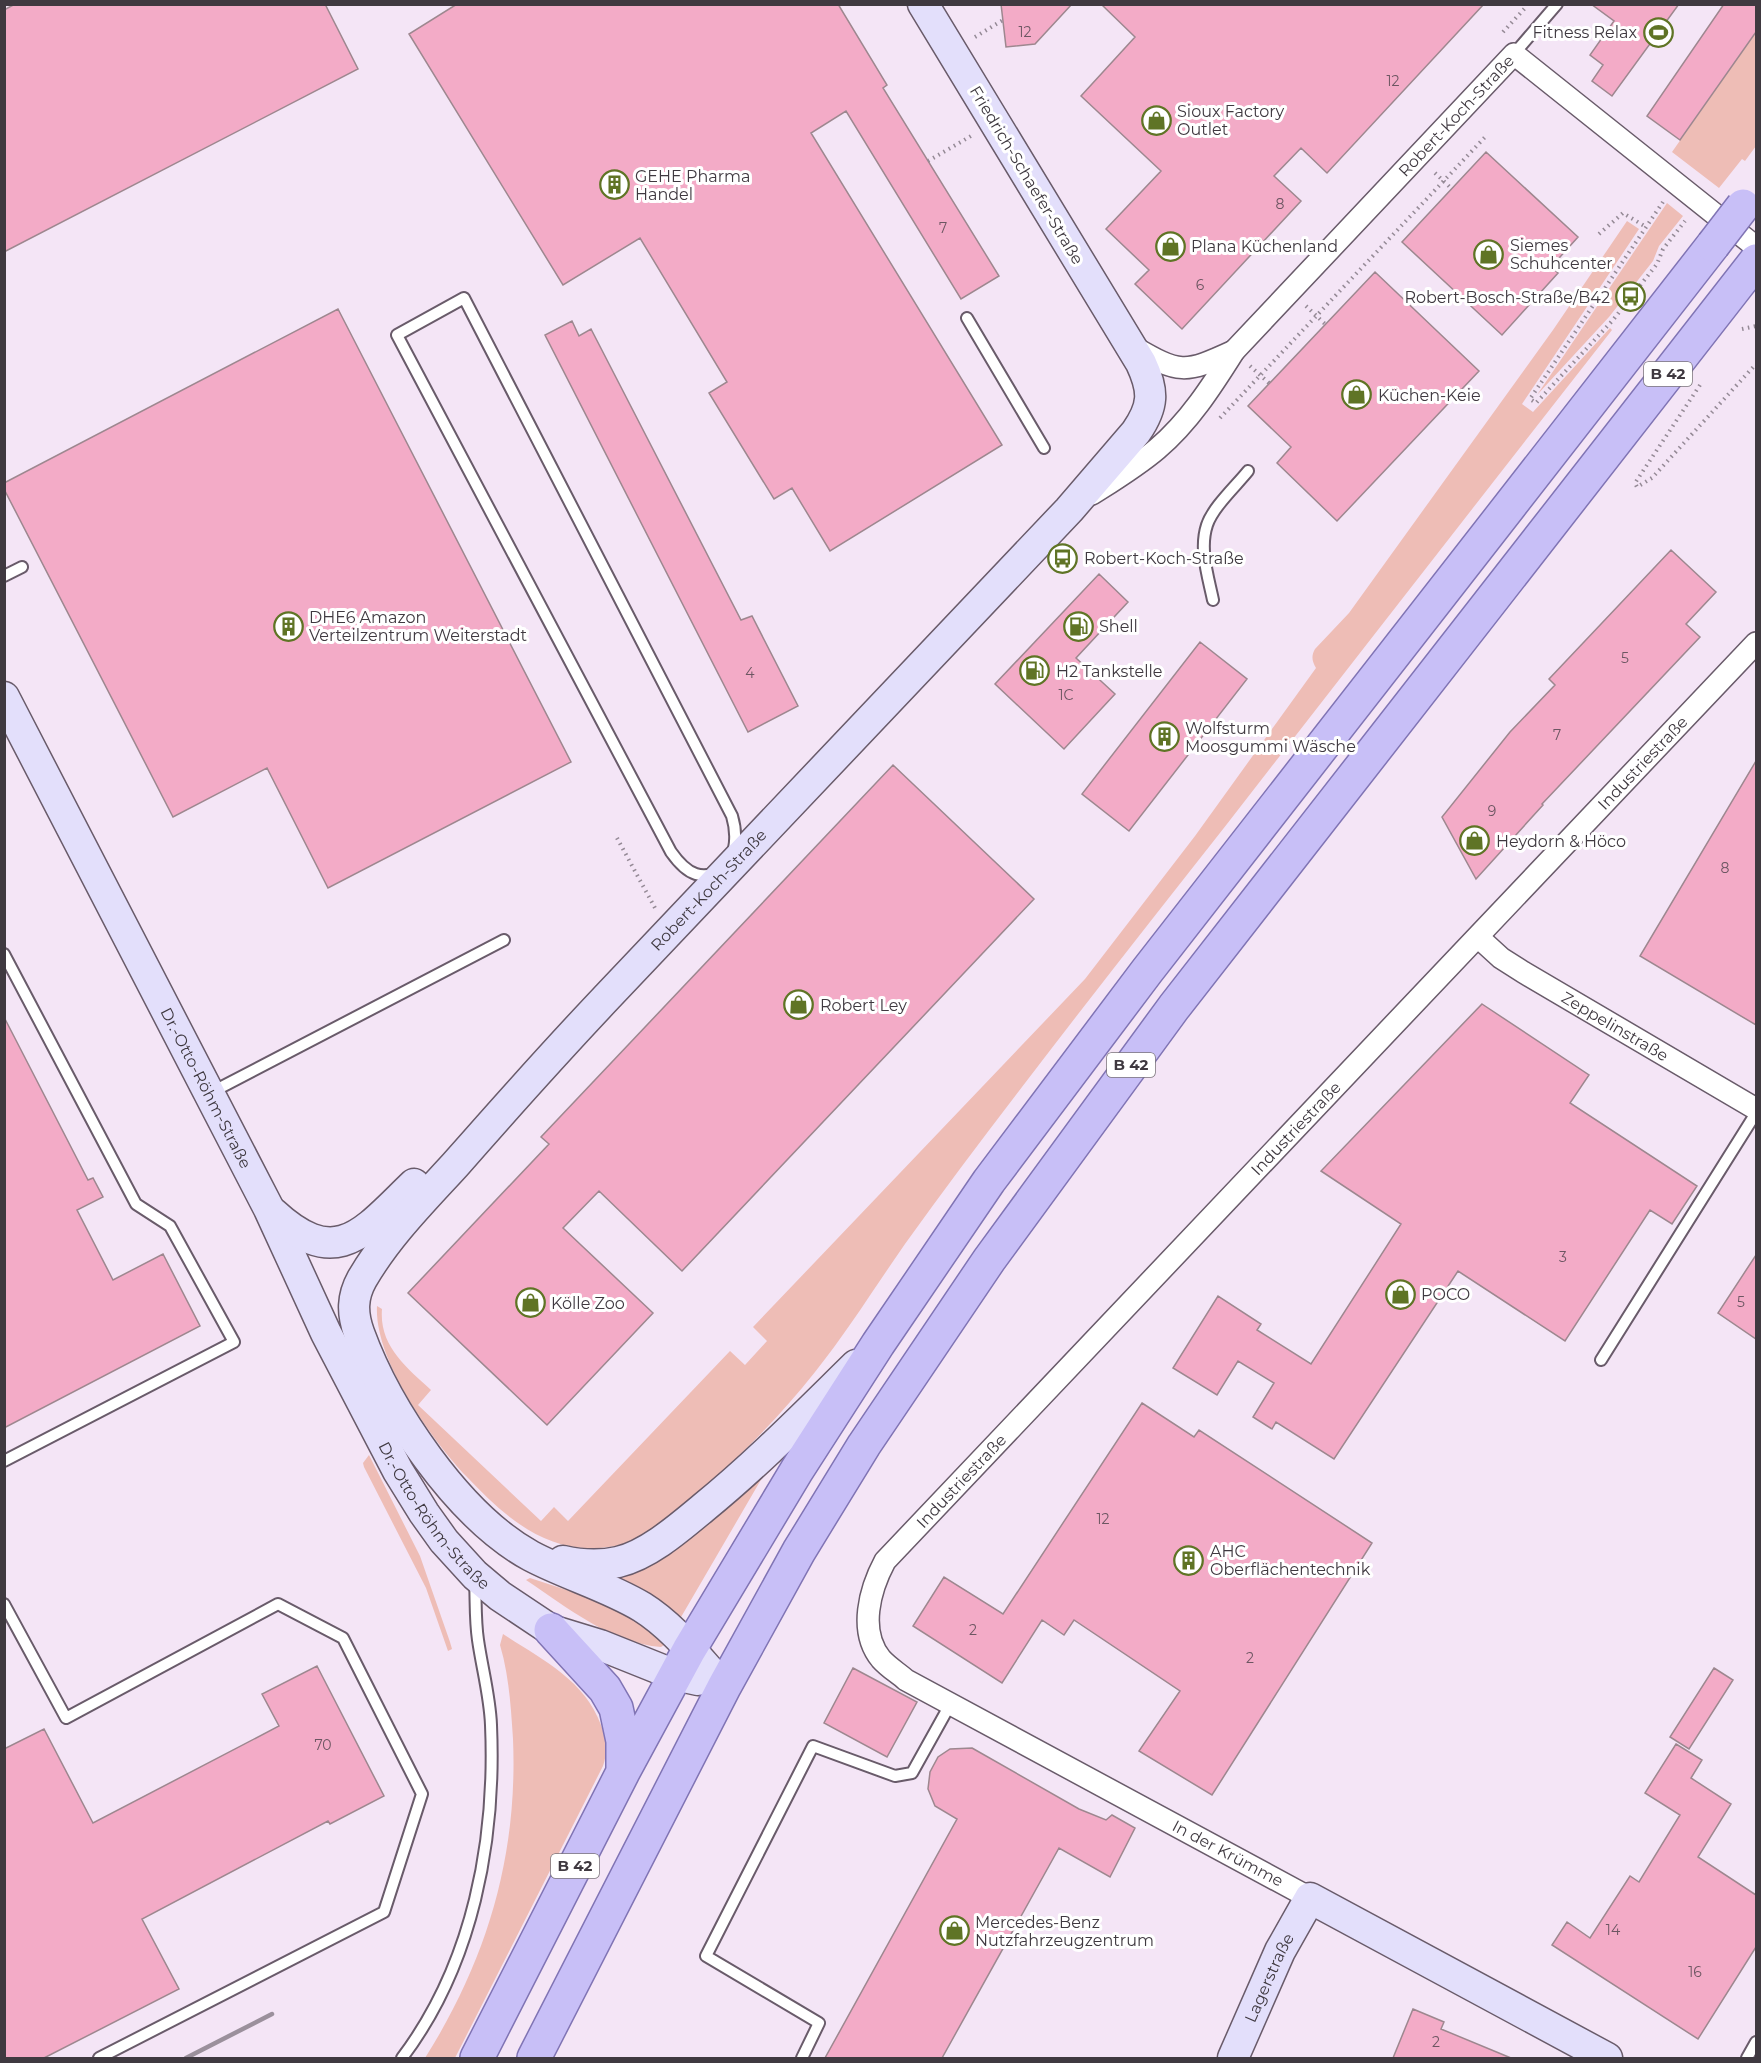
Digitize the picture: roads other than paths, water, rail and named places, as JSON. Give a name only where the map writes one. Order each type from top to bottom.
[{"type":"main road","name":"Friedrich-Schaefer-Straße","points":[[923,4],[1130,345]]},
{"type":"main road","name":"B 42","points":[[477,2058],[623,1772],[682,1662],[797,1470],[878,1344],[989,1180],[1140,980],[1750,197]]},
{"type":"main road","name":"B 42","points":[[534,2058],[724,1687],[799,1551],[864,1445],[989,1260],[1065,1154],[1248,913],[1754,260]]},
{"type":"main road","name":"Robert-Koch-Straße","points":[[360,1282],[393,1235],[522,1087],[1069,510],[1136,432],[1146,418],[1151,404],[1151,390],[1147,375],[1130,345]]},
{"type":"main road","name":"Dr.-Otto-Röhm-Straße","points":[[4,697],[269,1209],[326,1333],[398,1471],[444,1540],[475,1575],[551,1630],[600,1645],[682,1662],[724,1687]]},
{"type":"main road","points":[[269,1209],[291,1230],[315,1242],[331,1243],[352,1237],[374,1222],[475,1127],[522,1087]]},
{"type":"main road","name":"Dr.-Otto-Röhm-Straße","points":[[360,1282],[353,1305],[358,1331],[376,1371],[409,1430],[449,1485],[474,1512],[504,1538],[531,1556],[611,1590],[643,1608],[664,1624],[682,1662]]},
{"type":"main road","points":[[531,1556],[595,1565],[620,1561],[650,1547],[677,1530],[743,1475],[878,1344]]},
{"type":"main road","points":[[551,1630],[605,1689],[616,1708],[624,1741],[623,1772]]},
{"type":"main road","name":"Lagerstraße","points":[[1233,2058],[1280,1951],[1310,1898]]},
{"type":"main road","name":"In der Krümme","points":[[1310,1898],[1606,2058]]},
{"type":"street","name":"Robert-Koch-Straße","points":[[1069,510],[1141,462],[1170,436],[1211,388],[1234,351],[1514,54],[1700,202],[1754,260]]},
{"type":"street","name":"Robert-Koch-Straße","points":[[1130,345],[1166,365],[1178,368],[1194,368],[1234,351]]},
{"type":"street","name":"Industriestraße","points":[[870,1629],[868,1610],[871,1591],[885,1561],[1756,643]]},
{"type":"street","name":"Zeppelinstraße","points":[[1478,937],[1522,972],[1756,1111]]},
{"type":"street","name":"In der Krümme","points":[[870,1629],[873,1645],[880,1658],[906,1680],[1310,1898]]},
{"type":"lane","points":[[1514,54],[1557,4]]},
{"type":"lane","points":[[464,298],[732,816],[736,838],[728,869],[706,876],[696,875],[686,870],[671,852],[397,334],[464,298]]},
{"type":"lane","points":[[967,318],[1044,448]]},
{"type":"lane","points":[[1213,600],[1204,552],[1208,524],[1220,505],[1248,471]]},
{"type":"lane","points":[[4,576],[22,567]]},
{"type":"lane","points":[[209,1094],[504,940]]},
{"type":"lane","points":[[4,954],[136,1204],[170,1226],[234,1342],[4,1461]]},
{"type":"lane","points":[[1601,1360],[1756,1111]]},
{"type":"lane","points":[[402,2058],[421,2031],[451,1972],[476,1896],[484,1860],[491,1785],[491,1723],[477,1636],[475,1575]]},
{"type":"lane","points":[[4,1604],[66,1718],[278,1604],[343,1638],[422,1794],[384,1912],[99,2058]]},
{"type":"lane","points":[[802,2058],[819,2023],[706,1956],[813,1746],[895,1776],[912,1773],[951,1703]]},
{"type":"lane","points":[[1747,2058],[1756,2042]]},
{"type":"railway","points":[[186,2058],[272,2014]]},
{"type":"place","name":"Fitness Relax","points":[[1658,32]]},
{"type":"place","name":"Sioux Factory Outlet","points":[[1156,120]]},
{"type":"place","name":"GEHE Pharma Handel","points":[[614,185]]},
{"type":"place","name":"Plana Küchenland","points":[[1170,246]]},
{"type":"place","name":"Siemes Schuhcenter","points":[[1489,254]]},
{"type":"place","name":"Robert-Bosch-Straße/B42","points":[[1631,297]]},
{"type":"place","name":"Küchen-Keie","points":[[1357,395]]},
{"type":"place","name":"Robert-Koch-Straße","points":[[1063,558]]},
{"type":"place","name":"DHE6 Amazon Verteilzentrum Weiterstadt","points":[[288,626]]},
{"type":"place","name":"Shell","points":[[1078,626]]},
{"type":"place","name":"H2 Tankstelle","points":[[1035,671]]},
{"type":"place","name":"Wolfsturm Moosgummi Wäsche","points":[[1164,737]]},
{"type":"place","name":"Heydorn & Höco","points":[[1475,841]]},
{"type":"place","name":"Robert Ley","points":[[799,1005]]},
{"type":"place","name":"POCO","points":[[1400,1294]]},
{"type":"place","name":"Kölle Zoo","points":[[530,1303]]},
{"type":"place","name":"AHC Oberflächentechnik","points":[[1189,1560]]},
{"type":"place","name":"Mercedes-Benz Nutzfahrzeugzentrum","points":[[954,1931]]}]
